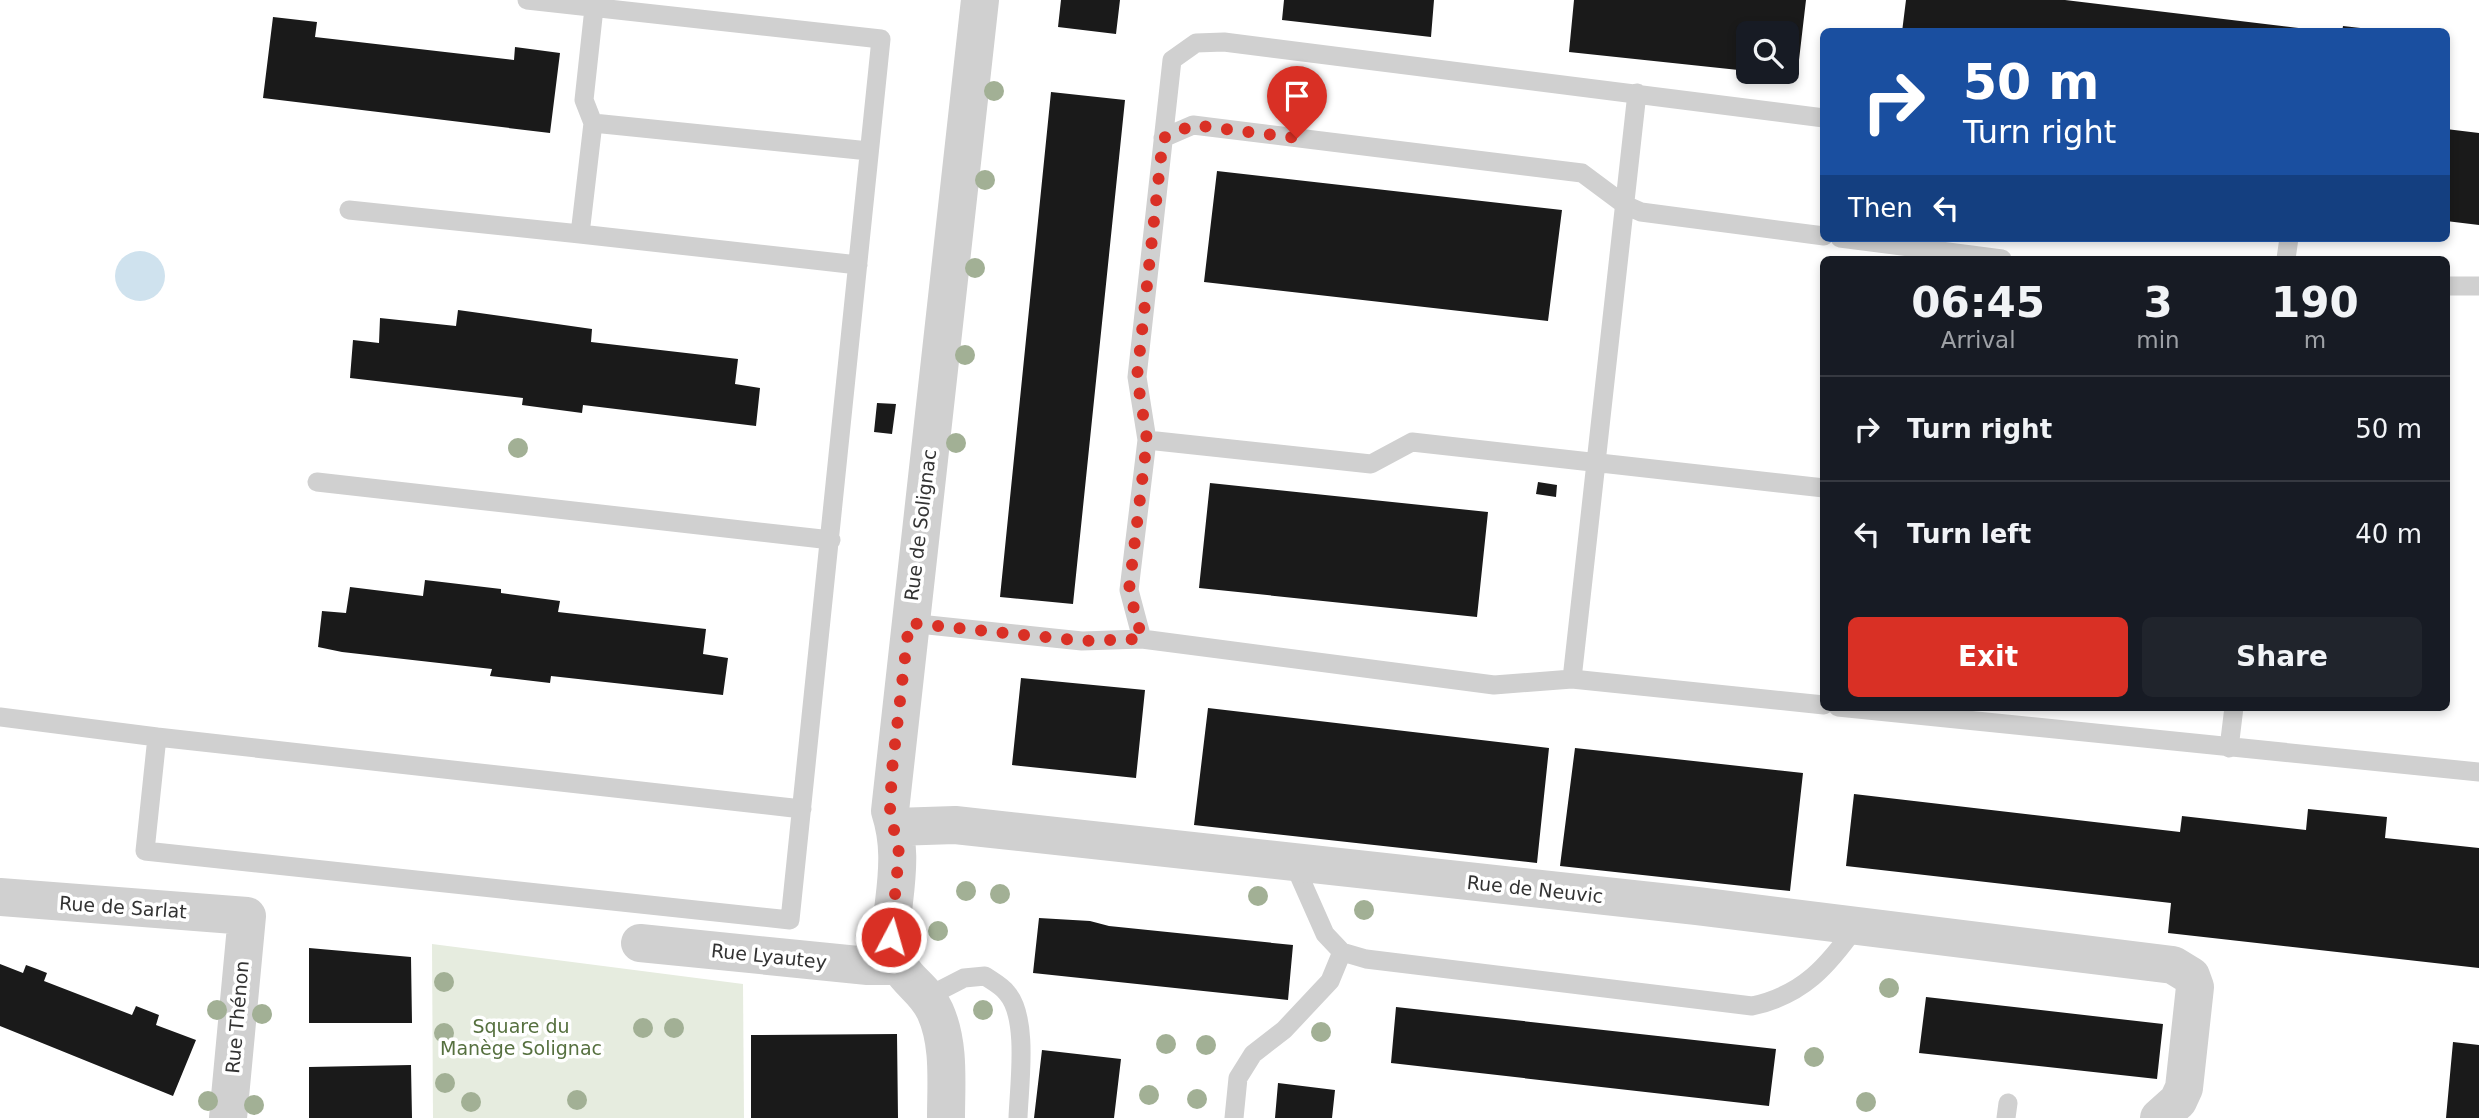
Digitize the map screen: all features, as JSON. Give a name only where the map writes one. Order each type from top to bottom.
[{"type":"street","name":"Rue de Solignac","points":[[898,966],[891,937],[899,853],[890,811],[892,770],[981,0]]},
{"type":"street","name":"Rue de Neuvic","points":[[895,827],[954,825],[1857,925],[2174,965],[2191,976],[2195,988],[2184,1088],[2178,1101],[2159,1118]]},
{"type":"street","name":"Rue de Sarlat","points":[[0,897],[247,916]]},
{"type":"street","name":"Rue Thénon","points":[[228,1118],[247,916]]},
{"type":"street","name":"Rue Lyautey","points":[[640,943],[868,966],[898,966]]},
{"type":"street","points":[[898,966],[909,982],[927,997],[940,1027],[945,1050],[946,1118]]},
{"type":"lane","points":[[157,737],[145,851],[790,920],[881,38],[527,0]]},
{"type":"lane","points":[[580,234],[593,123],[584,100],[594,8]]},
{"type":"lane","points":[[1142,639],[1129,590],[1147,440],[1137,377],[1172,60],[1196,43],[1224,42],[1820,117]]},
{"type":"lane","points":[[1572,679],[1637,93]]},
{"type":"lane","points":[[593,123],[869,151]]},
{"type":"lane","points":[[1163,138],[1193,125],[1582,173],[1625,205],[1641,212],[1820,235]]},
{"type":"lane","points":[[349,210],[858,265]]},
{"type":"lane","points":[[1871,242],[1979,256]]},
{"type":"lane","points":[[2450,286],[2479,286]]},
{"type":"lane","points":[[1147,440],[1371,464],[1412,442],[1820,488]]},
{"type":"lane","points":[[317,482],[831,540]]},
{"type":"lane","points":[[909,623],[1083,641],[1142,639],[1494,685],[1572,679],[1820,705]]},
{"type":"lane","points":[[1876,711],[2479,772]]},
{"type":"lane","points":[[2229,748],[2234,711]]},
{"type":"lane","points":[[0,717],[803,809]]},
{"type":"lane","points":[[1294,864],[1325,934],[1342,953],[1366,959],[1752,1006],[1779,1001],[1829,965],[1857,925]]},
{"type":"lane","points":[[1234,1118],[1238,1078],[1252,1054],[1284,1030],[1330,981],[1342,953]]},
{"type":"lane","points":[[927,997],[964,978],[985,976],[1008,993],[1017,1013],[1021,1038],[1018,1118]]},
{"type":"green space","name":"Square du Manège Solignac","points":[[432,944],[743,984],[744,1118],[433,1118]]},
{"type":"water","points":[[140,251],[157,259],[165,276],[157,293],[140,301],[123,293],[115,276],[123,259]]},
{"type":"building","points":[[1061,0],[1120,0],[1116,34],[1058,27]]},
{"type":"building","points":[[1284,0],[1434,0],[1431,37],[1282,20]]},
{"type":"building","points":[[1574,0],[1806,0],[1799,60],[1799,21],[1736,21],[1736,70],[1569,52]]},
{"type":"building","points":[[1906,0],[2065,0],[2299,28],[1902,28]]},
{"type":"building","points":[[273,17],[317,22],[315,37],[514,60],[515,47],[560,53],[550,133],[263,98]]},
{"type":"building","points":[[1051,92],[1125,100],[1073,604],[1000,597]]},
{"type":"building","points":[[2450,129],[2479,133],[2479,225],[2450,221]]},
{"type":"building","points":[[1217,171],[1562,210],[1548,321],[1204,282]]},
{"type":"building","points":[[458,310],[592,329],[591,342],[738,359],[735,384],[760,388],[756,426],[583,405],[582,413],[522,405],[523,398],[350,378],[353,340],[379,343],[380,318],[456,326]]},
{"type":"building","points":[[877,403],[896,404],[892,434],[874,432]]},
{"type":"building","points":[[1538,482],[1557,485],[1556,497],[1536,494]]},
{"type":"building","points":[[1210,483],[1488,512],[1477,617],[1199,588]]},
{"type":"building","points":[[425,580],[501,589],[501,593],[560,601],[558,612],[706,629],[703,654],[728,658],[723,695],[551,676],[550,683],[490,676],[492,669],[318,647],[322,611],[346,613],[350,587],[423,596]]},
{"type":"building","points":[[1021,678],[1145,690],[1136,778],[1012,765]]},
{"type":"building","points":[[1208,708],[1549,748],[1537,863],[1194,825]]},
{"type":"building","points":[[1575,748],[1803,773],[1790,891],[1560,866]]},
{"type":"building","points":[[1854,794],[2180,832],[2182,816],[2306,830],[2308,809],[2387,817],[2385,838],[2479,848],[2479,968],[2168,933],[2171,903],[1846,866]]},
{"type":"building","points":[[1039,918],[1090,921],[1109,926],[1293,945],[1288,1000],[1033,973]]},
{"type":"building","points":[[309,948],[411,957],[412,1023],[309,1023]]},
{"type":"building","points":[[0,964],[23,973],[26,965],[37,969],[47,973],[44,981],[132,1015],[136,1006],[159,1015],[156,1025],[196,1040],[173,1096],[0,1026]]},
{"type":"building","points":[[1926,997],[2163,1024],[2157,1079],[1919,1053]]},
{"type":"building","points":[[1396,1007],[1776,1049],[1769,1106],[1391,1063]]},
{"type":"building","points":[[897,1034],[898,1118],[751,1118],[751,1035]]},
{"type":"building","points":[[2453,1042],[2479,1045],[2479,1118],[2446,1118]]},
{"type":"building","points":[[1042,1050],[1121,1059],[1114,1118],[1034,1118]]},
{"type":"building","points":[[411,1065],[412,1118],[309,1118],[309,1067]]},
{"type":"building","points":[[1278,1083],[1335,1090],[1332,1118],[1275,1118]]},
{"type":"route","points":[[891,937],[899,853],[890,811],[892,770],[909,623],[1083,641],[1142,639],[1129,590],[1147,440],[1137,377],[1163,138],[1193,125],[1297,138]]}]
